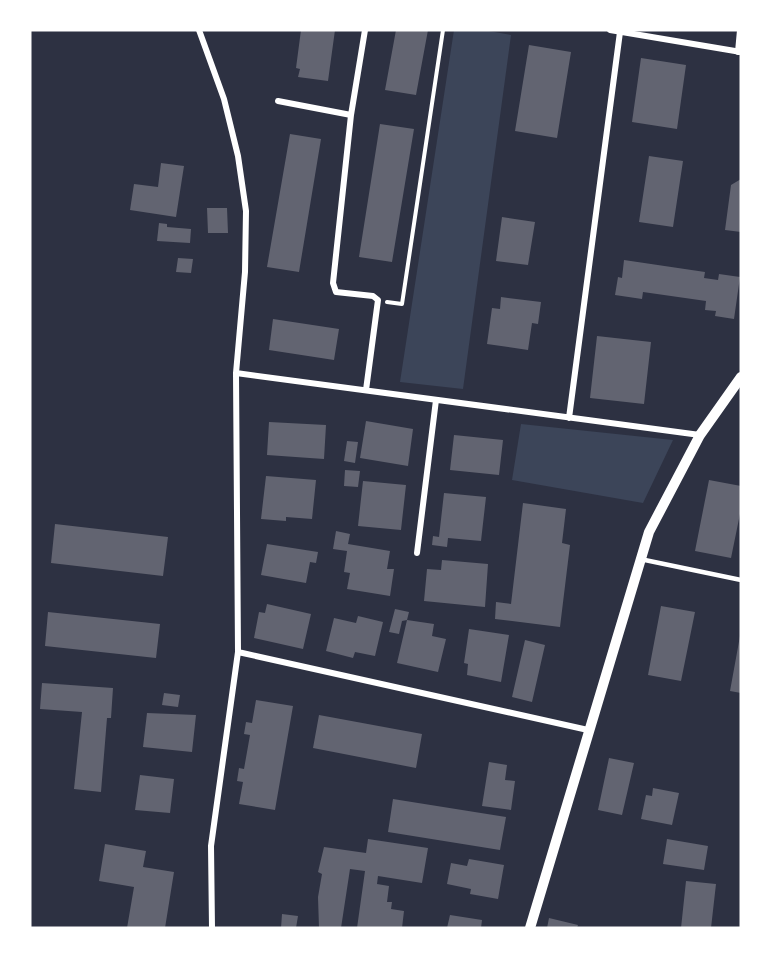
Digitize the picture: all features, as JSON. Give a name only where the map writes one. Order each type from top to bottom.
[{"type":"street","points":[[199,30],[224,99],[238,156],[246,211],[236,373],[238,652],[211,846],[212,928]]},
{"type":"street","points":[[365,30],[351,115],[333,283],[336,292],[373,296],[378,300],[366,390]]},
{"type":"street","points":[[610,30],[740,52],[740,30]]},
{"type":"street","points":[[569,418],[620,32]]},
{"type":"street","points":[[278,101],[351,115]]},
{"type":"street","points":[[236,373],[700,435]]},
{"type":"street","points":[[530,928],[649,532],[700,435],[741,377]]},
{"type":"street","points":[[417,553],[436,400]]},
{"type":"street","points":[[238,652],[588,730]]},
{"type":"lane","points":[[640,559],[741,580]]},
{"type":"path","points":[[378,300],[402,304],[443,30]]},
{"type":"shaded area","points":[[454,30],[483,30],[511,35],[463,389],[400,382]]},
{"type":"shaded area","points":[[521,424],[673,440],[643,503],[512,480]]},
{"type":"building","points":[[301,30],[335,30],[328,81],[298,77],[300,69],[296,68]]},
{"type":"building","points":[[396,30],[428,30],[416,95],[385,90]]},
{"type":"building","points":[[529,45],[571,52],[557,138],[515,131]]},
{"type":"building","points":[[641,58],[686,65],[677,129],[632,122]]},
{"type":"building","points":[[380,124],[414,129],[392,262],[359,257]]},
{"type":"building","points":[[290,134],[321,139],[299,272],[267,267]]},
{"type":"building","points":[[649,156],[683,161],[673,227],[639,222]]},
{"type":"building","points":[[161,163],[184,166],[176,217],[130,210],[134,184],[158,187]]},
{"type":"building","points":[[741,179],[741,232],[725,230],[731,185]]},
{"type":"building","points":[[207,208],[227,208],[228,233],[208,233]]},
{"type":"building","points":[[502,217],[535,222],[528,265],[496,261]]},
{"type":"building","points":[[159,223],[167,224],[167,227],[191,229],[190,243],[157,241]]},
{"type":"building","points":[[178,258],[193,259],[191,273],[176,272]]},
{"type":"building","points":[[624,260],[705,272],[704,278],[718,280],[719,274],[740,277],[734,319],[715,316],[716,311],[705,310],[706,301],[643,292],[642,299],[615,295],[618,277],[622,278]]},
{"type":"building","points":[[501,297],[541,302],[538,324],[532,323],[528,350],[487,344],[492,308],[500,309]]},
{"type":"building","points":[[273,319],[339,329],[334,360],[269,350]]},
{"type":"building","points":[[597,336],[651,342],[644,404],[590,398]]},
{"type":"building","points":[[366,421],[413,429],[408,466],[360,458]]},
{"type":"building","points":[[269,422],[326,425],[324,459],[267,455]]},
{"type":"building","points":[[454,435],[503,440],[499,475],[450,470]]},
{"type":"building","points":[[347,441],[358,442],[355,463],[344,461]]},
{"type":"building","points":[[345,470],[360,471],[358,487],[344,486]]},
{"type":"building","points":[[266,476],[316,480],[312,519],[286,517],[286,521],[261,519]]},
{"type":"building","points":[[709,480],[741,486],[741,509],[731,558],[695,551]]},
{"type":"building","points":[[363,481],[406,485],[401,530],[358,526]]},
{"type":"building","points":[[444,493],[486,497],[481,541],[448,538],[447,547],[432,545],[433,536],[439,537]]},
{"type":"building","points":[[523,503],[566,509],[562,543],[570,545],[560,627],[495,619],[496,602],[511,604]]},
{"type":"building","points":[[55,524],[168,537],[163,576],[51,563]]},
{"type":"building","points":[[336,531],[350,534],[348,544],[390,551],[387,569],[394,569],[390,596],[347,589],[350,573],[344,572],[347,551],[333,549]]},
{"type":"building","points":[[267,544],[318,552],[316,563],[310,562],[306,583],[261,575]]},
{"type":"building","points":[[442,560],[488,564],[485,607],[424,601],[427,569],[441,570]]},
{"type":"building","points":[[267,604],[311,614],[303,649],[254,638],[259,612],[265,613]]},
{"type":"building","points":[[661,606],[695,612],[681,681],[648,675]]},
{"type":"building","points":[[395,609],[409,612],[407,620],[402,621],[399,634],[389,632]]},
{"type":"building","points":[[48,612],[160,624],[156,658],[45,646]]},
{"type":"building","points":[[358,616],[383,622],[375,656],[355,652],[353,658],[326,651],[334,618],[356,623]]},
{"type":"building","points":[[407,620],[434,624],[432,636],[446,639],[438,672],[397,663]]},
{"type":"building","points":[[469,629],[509,635],[501,682],[467,675],[468,664],[464,663]]},
{"type":"building","points":[[741,636],[741,693],[730,691]]},
{"type":"building","points":[[525,640],[545,645],[532,702],[512,697]]},
{"type":"building","points":[[42,683],[113,688],[111,718],[107,718],[101,792],[74,789],[82,712],[40,709]]},
{"type":"building","points":[[164,693],[180,695],[178,707],[162,705]]},
{"type":"building","points":[[256,700],[293,706],[275,810],[239,804],[243,782],[237,781],[239,768],[244,769],[250,735],[244,734],[246,722],[252,723]]},
{"type":"building","points":[[147,713],[196,715],[192,752],[143,747]]},
{"type":"building","points":[[319,715],[422,734],[416,768],[313,748]]},
{"type":"building","points":[[609,758],[634,763],[622,815],[598,810]]},
{"type":"building","points":[[489,762],[507,765],[505,780],[515,781],[511,810],[482,806]]},
{"type":"building","points":[[140,775],[174,779],[170,813],[135,810]]},
{"type":"building","points":[[653,788],[679,793],[672,825],[641,819],[646,795],[652,796]]},
{"type":"building","points":[[393,799],[506,817],[500,850],[388,832]]},
{"type":"building","points":[[368,839],[428,848],[422,883],[378,876],[377,884],[389,886],[387,902],[392,902],[391,909],[404,911],[402,928],[357,928],[365,871],[350,869],[341,928],[319,928],[318,897],[322,874],[318,872],[324,847],[366,853]]},
{"type":"building","points":[[667,839],[708,846],[704,870],[663,864]]},
{"type":"building","points":[[105,844],[146,851],[143,867],[174,872],[165,928],[127,928],[134,887],[99,881]]},
{"type":"building","points":[[469,859],[504,865],[498,899],[470,894],[471,889],[447,884],[451,863],[467,866]]},
{"type":"building","points":[[686,881],[716,884],[711,928],[681,928]]},
{"type":"building","points":[[282,914],[298,916],[296,928],[281,928]]},
{"type":"building","points":[[450,915],[482,920],[481,928],[447,928]]},
{"type":"building","points":[[549,918],[578,925],[577,928],[547,928]]}]
